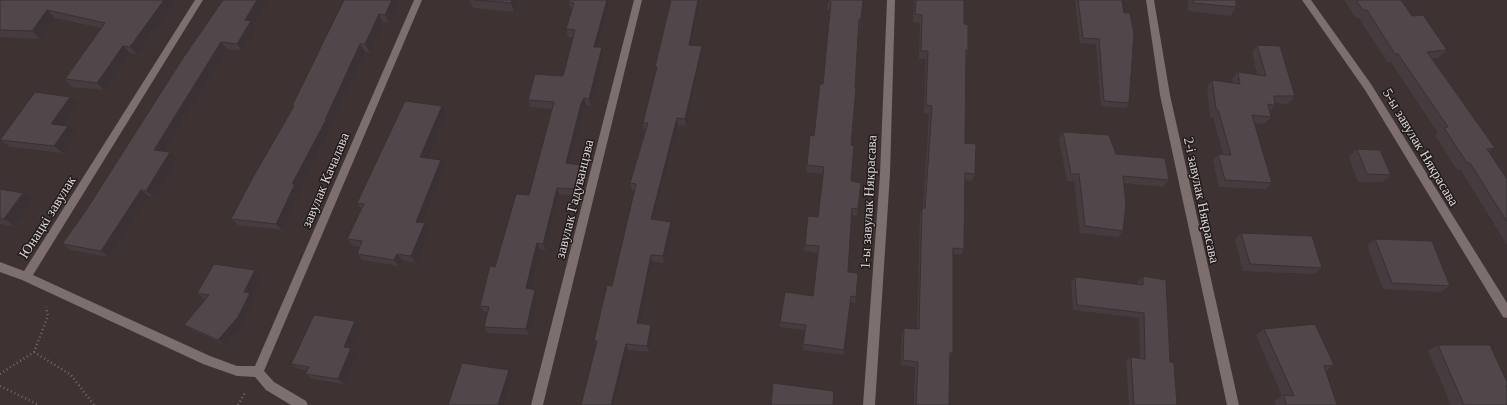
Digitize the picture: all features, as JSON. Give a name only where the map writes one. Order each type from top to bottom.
[{"type":"street","name":"Юнацкі завулак","points":[[199,0],[26,277],[207,360],[237,371],[258,372]]},
{"type":"street","name":"завулак Качалава","points":[[258,372],[418,0]]},
{"type":"street","name":"завулак Гадуванцэва","points":[[537,405],[638,0]]},
{"type":"street","name":"1-ы завулак Някрасава","points":[[869,405],[885,174],[892,0]]},
{"type":"street","name":"2-і завулак Някрасава","points":[[1150,0],[1165,95],[1233,405]]},
{"type":"street","name":"5-ы завулак Някрасава","points":[[1306,0],[1368,87],[1507,313]]},
{"type":"street","points":[[0,267],[26,277]]},
{"type":"street","points":[[258,372],[270,386],[302,405]]},
{"type":"path","points":[[0,374],[34,352],[48,316],[42,284]]},
{"type":"path","points":[[34,352],[71,375],[94,405]]},
{"type":"path","points":[[0,386],[39,405]]},
{"type":"building","points":[[0,0],[164,0],[130,47],[123,46],[97,83],[65,79],[105,23],[47,10],[32,31],[0,30]]},
{"type":"building","points":[[223,0],[257,0],[245,20],[251,21],[237,44],[221,42],[154,150],[170,152],[146,191],[141,190],[101,251],[62,244],[85,212],[183,58]]},
{"type":"building","points":[[344,0],[392,0],[385,15],[379,14],[365,44],[360,44],[326,120],[292,184],[295,184],[276,224],[231,219],[294,106],[292,106]]},
{"type":"building","points":[[474,0],[512,0],[511,3]]},
{"type":"building","points":[[569,0],[607,0],[594,47],[602,47],[589,99],[584,98],[581,104],[566,163],[580,165],[574,189],[557,188],[543,244],[537,243],[526,288],[535,290],[526,329],[484,327],[489,307],[480,306],[490,266],[495,267],[516,194],[529,195],[554,102],[528,100],[535,74],[563,76],[575,30],[566,29],[574,3],[569,2]]},
{"type":"building","points":[[671,0],[698,0],[689,45],[702,46],[685,119],[677,118],[651,219],[671,222],[663,256],[651,255],[637,323],[651,325],[647,346],[626,344],[611,405],[581,405],[597,341],[594,341],[607,285],[612,286],[636,184],[630,183],[648,123],[643,123],[657,67],[655,67]]},
{"type":"building","points":[[828,0],[863,0],[861,19],[859,19],[856,88],[851,145],[854,146],[851,181],[861,183],[858,209],[852,208],[848,272],[858,273],[856,297],[851,296],[844,350],[803,344],[806,325],[780,322],[785,292],[813,296],[819,246],[805,245],[808,216],[818,217],[824,167],[807,165],[810,135],[814,136],[820,84],[823,84],[831,2],[828,2]]},
{"type":"building","points":[[916,0],[964,0],[964,24],[968,25],[968,50],[966,50],[965,143],[976,144],[975,174],[965,173],[964,249],[953,248],[953,353],[950,353],[949,405],[916,405],[918,362],[903,360],[904,328],[919,329],[922,208],[925,208],[932,106],[926,105],[928,51],[921,51],[922,15],[915,14]]},
{"type":"building","points":[[1078,0],[1122,0],[1124,13],[1130,13],[1134,34],[1129,103],[1104,101],[1099,39],[1083,38]]},
{"type":"building","points":[[1193,0],[1236,0],[1236,7],[1193,3]]},
{"type":"building","points":[[1356,0],[1401,0],[1412,16],[1423,15],[1447,50],[1427,52],[1495,148],[1487,149],[1507,179],[1507,222],[1470,163],[1467,163],[1444,128],[1448,127],[1398,54],[1395,54],[1367,10],[1363,10]]},
{"type":"building","points":[[1257,45],[1280,46],[1295,96],[1274,96],[1275,105],[1268,104],[1271,117],[1252,115],[1272,183],[1225,180],[1218,154],[1231,155],[1218,110],[1216,109],[1212,80],[1240,84],[1238,72],[1266,76]]},
{"type":"building","points":[[35,92],[70,97],[51,124],[68,126],[54,146],[0,140]]},
{"type":"building","points":[[405,101],[442,106],[420,157],[441,160],[416,222],[425,223],[411,256],[397,254],[394,260],[357,254],[362,241],[347,239],[364,204],[357,203]]},
{"type":"building","points":[[1063,132],[1109,135],[1116,154],[1165,158],[1169,180],[1123,176],[1126,205],[1123,231],[1085,226],[1079,174],[1071,174]]},
{"type":"building","points":[[1357,149],[1380,150],[1391,175],[1367,174]]},
{"type":"building","points":[[0,189],[23,193],[4,219],[0,219]]},
{"type":"building","points":[[1241,233],[1312,236],[1322,268],[1250,264]]},
{"type":"building","points":[[1375,239],[1432,241],[1450,286],[1392,283]]},
{"type":"building","points":[[214,264],[255,270],[244,292],[250,293],[238,317],[218,340],[184,325],[209,295],[197,293]]},
{"type":"building","points":[[1143,276],[1166,280],[1170,362],[1174,363],[1177,405],[1134,405],[1131,357],[1145,359],[1144,313],[1077,305],[1075,277],[1143,285]]},
{"type":"building","points":[[314,315],[355,321],[344,347],[351,348],[338,379],[305,374],[309,367],[291,364]]},
{"type":"building","points":[[1315,324],[1334,365],[1324,366],[1337,405],[1286,405],[1284,395],[1294,396],[1264,329]]},
{"type":"building","points":[[1438,345],[1490,345],[1507,382],[1507,405],[1464,405]]},
{"type":"building","points":[[462,363],[509,370],[498,405],[448,405]]},
{"type":"building","points":[[773,383],[834,391],[833,405],[771,405]]}]
